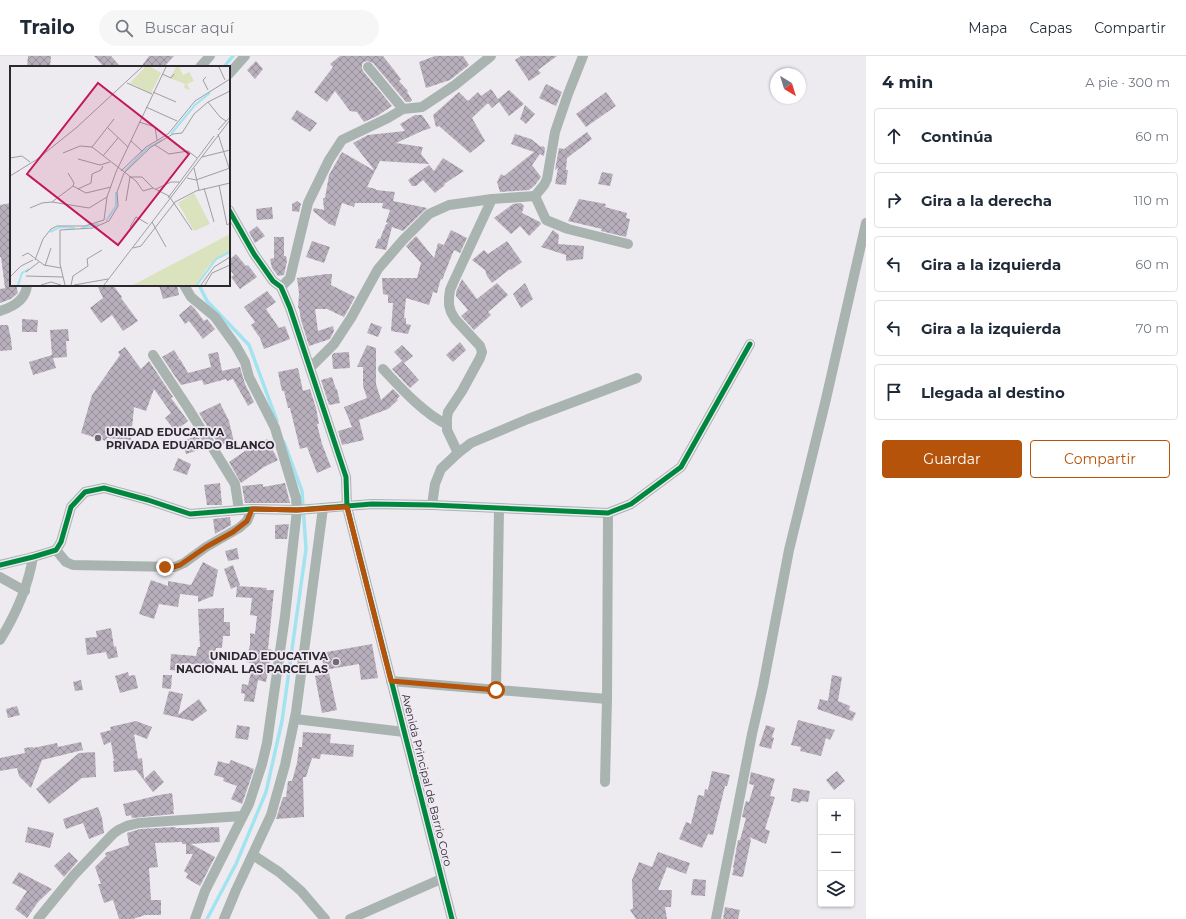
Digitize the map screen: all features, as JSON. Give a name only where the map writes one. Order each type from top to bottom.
[{"type":"street","points":[[201,66],[210,56]]},
{"type":"street","points":[[230,73],[245,56]]},
{"type":"street","points":[[230,212],[254,254],[273,281],[281,287],[290,278],[308,203],[329,160],[342,140],[403,110],[422,107],[454,85],[490,56]]},
{"type":"street","points":[[310,368],[334,344],[351,318],[378,269],[428,214],[449,205],[492,199],[535,196],[547,179],[555,132],[583,56]]},
{"type":"street","points":[[368,67],[403,110]]},
{"type":"street","points":[[535,196],[546,220],[568,229],[628,244]]},
{"type":"street","points":[[458,453],[447,430],[446,424],[448,412],[469,378],[482,352],[478,344],[455,319],[451,312],[449,305],[450,290],[492,199]]},
{"type":"street","points":[[716,919],[790,550],[866,223]]},
{"type":"street","points":[[0,311],[11,307],[22,298],[26,292],[27,286]]},
{"type":"street","points":[[185,286],[191,297],[215,317],[246,362],[248,377],[275,428],[301,510],[267,743],[249,804],[206,891],[195,919]]},
{"type":"street","name":"Avenida Principal de Barrio Coro","points":[[281,287],[290,308],[346,478],[347,507],[452,919]]},
{"type":"street","points":[[0,565],[56,550],[61,542],[72,507],[85,492],[104,488],[148,500],[190,514],[252,509],[301,510],[372,504],[432,505],[608,514],[631,504],[681,467],[750,344]]},
{"type":"street","points":[[154,355],[234,484],[239,510]]},
{"type":"street","points":[[383,369],[413,399],[436,419],[446,424]]},
{"type":"street","points":[[432,505],[435,484],[441,469],[471,443],[528,419],[637,378]]},
{"type":"street","points":[[224,919],[273,808],[285,765],[295,719],[323,508]]},
{"type":"street","points":[[56,550],[66,562],[73,565],[175,567],[184,563],[206,547],[239,528],[247,521],[252,509]]},
{"type":"street","points":[[496,690],[499,509]]},
{"type":"street","points":[[605,782],[608,514]]},
{"type":"street","points":[[0,640],[10,624],[25,591],[30,575],[33,557]]},
{"type":"street","points":[[0,577],[25,591]]},
{"type":"street","points":[[391,681],[607,699]]},
{"type":"street","points":[[295,719],[404,732]]},
{"type":"street","points":[[38,919],[74,875],[119,829],[139,823],[242,816]]},
{"type":"street","points":[[253,855],[279,872],[302,890],[325,919]]},
{"type":"street","points":[[350,919],[442,880]]},
{"type":"building","points":[[28,56],[51,56],[50,66],[27,66]]},
{"type":"building","points":[[94,56],[111,56],[120,66],[103,66]]},
{"type":"building","points":[[149,56],[174,56],[165,66],[142,66]]},
{"type":"building","points":[[340,56],[383,56],[401,79],[399,81],[408,91],[407,92],[412,100],[410,102],[406,102],[373,63],[367,61],[362,64],[363,71],[392,106],[377,116],[364,122],[357,112],[350,111],[335,91],[327,102],[314,92],[333,67],[330,64]]},
{"type":"building","points":[[435,56],[463,56],[469,65],[450,80],[426,88],[419,62]]},
{"type":"building","points":[[521,56],[557,56],[538,70],[541,73],[529,81],[515,60]]},
{"type":"building","points":[[256,61],[263,69],[255,79],[247,70]]},
{"type":"building","points":[[546,84],[562,92],[556,106],[539,98]]},
{"type":"building","points":[[491,89],[498,99],[509,90],[524,104],[509,116],[499,102],[492,108],[488,103],[472,118],[485,141],[470,153],[439,126],[436,127],[433,115],[459,92],[468,101],[478,92],[481,96]]},
{"type":"building","points":[[606,92],[616,106],[586,127],[576,114]]},
{"type":"building","points":[[525,105],[535,114],[526,124],[520,119]]},
{"type":"building","points":[[297,110],[317,123],[310,132],[291,119]]},
{"type":"building","points":[[415,115],[422,115],[431,128],[396,143],[423,147],[421,154],[429,164],[380,161],[375,171],[353,143],[368,135],[405,131],[400,124]]},
{"type":"building","points":[[587,132],[592,139],[567,158],[566,170],[568,170],[566,185],[555,184],[558,168],[555,170],[559,148],[564,149]]},
{"type":"building","points":[[515,134],[531,139],[541,147],[543,146],[545,148],[544,156],[540,154],[532,165],[541,177],[529,190],[500,192],[497,182],[501,174],[504,176],[534,152],[511,144]]},
{"type":"building","points":[[342,152],[375,171],[367,187],[376,190],[395,192],[393,201],[427,208],[403,231],[392,227],[386,250],[375,248],[386,224],[388,224],[386,222],[390,210],[382,208],[383,203],[355,203],[354,207],[342,203],[335,226],[329,224],[313,211],[314,208],[324,210],[323,198],[325,198],[329,175]]},
{"type":"building","points":[[443,158],[464,171],[444,184],[445,185],[435,193],[423,180],[416,186],[412,186],[408,180],[429,165],[434,171]]},
{"type":"building","points":[[602,172],[613,174],[610,186],[598,184]]},
{"type":"building","points":[[579,199],[606,204],[605,207],[627,213],[626,218],[630,219],[626,237],[601,231],[602,229],[568,221]]},
{"type":"building","points":[[297,201],[301,204],[299,212],[292,211],[292,204]]},
{"type":"building","points":[[10,203],[10,286],[16,286],[18,293],[11,299],[0,303],[0,289],[5,288],[0,257],[0,205]]},
{"type":"building","points":[[521,203],[524,206],[522,213],[540,222],[541,224],[529,236],[520,226],[511,234],[494,218],[513,204]]},
{"type":"building","points":[[272,207],[273,219],[257,220],[256,209]]},
{"type":"building","points":[[257,226],[265,236],[255,243],[249,232]]},
{"type":"building","points":[[451,230],[467,238],[460,253],[454,250],[442,280],[441,278],[437,293],[433,292],[429,305],[406,298],[404,318],[406,318],[406,324],[411,325],[408,334],[391,331],[393,303],[388,303],[388,295],[383,294],[382,278],[417,278],[421,263],[406,246],[416,236],[434,258],[438,243],[444,245]]},
{"type":"building","points":[[553,230],[559,235],[558,244],[584,246],[583,259],[566,261],[566,255],[541,247]]},
{"type":"building","points":[[274,237],[284,237],[284,256],[286,256],[287,261],[284,275],[278,276],[272,268],[270,259],[274,258]]},
{"type":"building","points":[[312,241],[330,247],[324,263],[306,257]]},
{"type":"building","points":[[507,241],[522,262],[492,283],[485,270],[472,260],[484,250],[488,254]]},
{"type":"building","points":[[236,254],[246,266],[248,265],[257,277],[240,289],[231,277],[234,275],[230,270],[230,259]]},
{"type":"building","points":[[332,274],[331,285],[355,297],[344,317],[327,309],[315,309],[318,331],[333,326],[334,331],[330,339],[309,346],[298,308],[299,293],[297,278]]},
{"type":"building","points":[[462,279],[477,299],[497,283],[508,295],[488,312],[491,315],[474,330],[461,316],[468,310],[456,296],[456,292]]},
{"type":"building","points":[[525,283],[533,299],[521,308],[513,294]]},
{"type":"building","points":[[97,286],[114,286],[138,321],[123,331],[112,315],[101,323],[90,308],[103,298]]},
{"type":"building","points":[[159,286],[177,286],[179,295],[163,299]]},
{"type":"building","points":[[267,291],[276,302],[266,309],[279,328],[285,326],[290,339],[264,349],[260,338],[251,325],[255,322],[244,307]]},
{"type":"building","points":[[191,305],[204,321],[207,319],[215,329],[203,339],[189,321],[185,324],[179,315]]},
{"type":"building","points":[[22,319],[38,320],[37,332],[22,332]]},
{"type":"building","points":[[371,323],[382,327],[378,337],[367,333]]},
{"type":"building","points":[[0,325],[8,325],[12,350],[0,351]]},
{"type":"building","points":[[68,329],[69,341],[66,341],[67,357],[53,358],[56,368],[33,375],[29,362],[52,355],[50,330]]},
{"type":"building","points":[[460,342],[466,350],[453,362],[446,355]]},
{"type":"building","points":[[367,345],[376,348],[376,384],[381,400],[393,389],[400,396],[397,399],[398,400],[388,409],[359,420],[364,440],[342,445],[338,431],[352,427],[344,407],[367,398],[363,386],[363,367],[357,367]]},
{"type":"building","points":[[402,345],[413,356],[404,363],[394,352]]},
{"type":"building","points":[[125,347],[141,369],[149,361],[173,397],[171,398],[188,421],[175,431],[165,418],[171,413],[154,389],[146,411],[134,407],[131,440],[107,438],[106,441],[81,433],[92,395],[120,355],[118,352]]},
{"type":"building","points":[[174,350],[179,358],[176,360],[180,359],[188,373],[211,367],[208,354],[218,352],[222,371],[240,367],[245,384],[254,402],[248,406],[233,379],[227,381],[226,379],[204,385],[202,380],[181,385],[162,357]]},
{"type":"building","points":[[349,352],[350,368],[333,369],[332,355],[334,353]]},
{"type":"building","points":[[402,361],[419,380],[410,388],[392,369]]},
{"type":"building","points":[[298,368],[303,391],[310,389],[316,408],[319,424],[317,424],[322,444],[331,467],[317,473],[307,447],[300,449],[290,408],[288,408],[284,391],[282,391],[278,372]]},
{"type":"building","points":[[332,377],[337,389],[340,403],[329,405],[321,380]]},
{"type":"building","points":[[220,403],[229,421],[234,442],[219,445],[199,413]]},
{"type":"building","points":[[198,436],[205,448],[186,454],[182,441]]},
{"type":"building","points":[[267,439],[278,460],[264,467],[241,483],[229,462]]},
{"type":"building","points":[[178,458],[191,464],[187,475],[173,470]]},
{"type":"building","points":[[220,483],[222,505],[207,505],[204,485]]},
{"type":"building","points":[[285,483],[290,503],[245,503],[242,486],[263,484],[263,487]]},
{"type":"building","points":[[230,517],[231,525],[215,534],[213,519]]},
{"type":"building","points":[[289,524],[287,539],[275,539],[275,525]]},
{"type":"building","points":[[237,548],[239,559],[228,561],[225,551]]},
{"type":"building","points":[[203,562],[218,570],[213,596],[198,602],[198,596],[180,594],[178,607],[159,604],[154,619],[139,614],[151,580],[168,586],[168,581],[191,585]]},
{"type":"building","points":[[233,565],[240,585],[231,589],[224,569]]},
{"type":"building","points":[[237,586],[267,588],[266,590],[274,590],[268,649],[272,650],[266,682],[258,680],[254,702],[244,701],[245,694],[241,693],[242,684],[248,685],[253,663],[246,662],[250,645],[250,633],[255,634],[257,616],[250,615],[252,598],[236,597]]},
{"type":"building","points":[[224,608],[224,622],[230,622],[230,636],[223,636],[222,648],[216,648],[213,667],[185,663],[184,671],[170,670],[171,654],[196,656],[198,647],[200,647],[198,609]]},
{"type":"building","points":[[111,628],[114,647],[116,646],[118,657],[108,659],[106,652],[87,655],[85,638],[97,637],[96,631]]},
{"type":"building","points":[[372,644],[378,678],[361,680],[359,664],[324,670],[321,653]]},
{"type":"building","points":[[128,672],[129,676],[135,675],[138,688],[120,693],[115,676]]},
{"type":"building","points":[[329,673],[337,710],[322,713],[315,676]]},
{"type":"building","points":[[163,675],[172,675],[171,689],[162,688]]},
{"type":"building","points":[[832,675],[842,677],[838,701],[850,706],[849,710],[856,713],[852,721],[817,709],[820,699],[828,701]]},
{"type":"building","points":[[81,680],[83,690],[75,691],[73,682]]},
{"type":"building","points":[[169,691],[183,694],[178,715],[199,699],[207,711],[193,721],[163,714]]},
{"type":"building","points":[[17,706],[20,715],[8,718],[6,709]]},
{"type":"building","points":[[798,720],[835,730],[830,740],[826,738],[821,756],[800,751],[801,747],[791,745]]},
{"type":"building","points":[[136,721],[152,727],[147,739],[134,734],[138,759],[142,758],[144,779],[154,770],[164,782],[153,792],[136,770],[114,772],[111,742],[104,745],[100,733],[111,730],[110,727]]},
{"type":"building","points":[[237,725],[250,727],[248,740],[235,738]]},
{"type":"building","points":[[766,725],[775,728],[772,737],[774,738],[771,749],[759,746]]},
{"type":"building","points":[[303,732],[331,734],[330,743],[354,745],[353,757],[321,754],[320,759],[312,758],[306,777],[303,777],[304,817],[276,819],[283,797],[286,797],[288,781],[292,781],[297,763],[299,747],[302,747]]},
{"type":"building","points":[[81,742],[83,750],[42,760],[31,788],[19,776],[17,768],[0,771],[0,758],[25,753],[24,748],[33,748],[57,743],[58,747]]},
{"type":"building","points":[[95,752],[96,777],[82,778],[49,804],[36,789],[79,753]]},
{"type":"building","points":[[231,760],[254,769],[242,804],[231,799],[237,786],[223,781],[224,778],[214,775],[218,761],[229,764]]},
{"type":"building","points":[[712,771],[730,775],[727,786],[725,786],[713,835],[708,834],[702,848],[679,839],[686,822],[691,824],[698,795],[704,796],[705,789],[708,790]]},
{"type":"building","points":[[837,771],[845,781],[834,790],[826,780]]},
{"type":"building","points":[[751,772],[775,779],[770,796],[775,797],[765,829],[770,831],[766,844],[749,837],[751,840],[743,877],[732,875],[738,840],[740,840],[746,818],[742,817],[745,804],[746,801],[749,802],[754,785],[749,784]]},
{"type":"building","points":[[793,788],[810,791],[808,802],[801,801],[800,803],[791,801]]},
{"type":"building","points":[[172,793],[174,814],[132,818],[131,815],[126,816],[123,804]]},
{"type":"building","points":[[98,807],[102,818],[104,833],[89,839],[83,823],[66,829],[63,819]]},
{"type":"building","points":[[28,827],[54,833],[50,848],[25,842]]},
{"type":"building","points":[[219,827],[220,842],[191,844],[215,857],[200,886],[186,878],[188,874],[184,871],[193,854],[186,854],[186,844],[182,844],[182,842],[155,843],[158,867],[149,868],[151,900],[161,900],[161,915],[145,915],[133,919],[119,919],[113,900],[104,903],[98,884],[101,884],[95,867],[106,856],[105,853],[129,845],[127,833],[140,829]]},
{"type":"building","points":[[69,852],[78,861],[64,877],[54,866]]},
{"type":"building","points":[[658,852],[690,863],[686,874],[667,867],[658,890],[672,890],[671,907],[665,907],[667,919],[636,919],[630,910],[633,908],[632,880],[639,862],[652,867]]},
{"type":"building","points":[[19,872],[52,889],[38,902],[27,918],[15,909],[27,891],[12,883]]},
{"type":"building","points":[[693,879],[706,880],[705,896],[691,895]]},
{"type":"building","points":[[725,907],[740,910],[738,919],[723,919]]},
{"type":"waterway","points":[[225,66],[233,56]]},
{"type":"waterway","points":[[200,286],[207,301],[249,345],[277,421]]},
{"type":"waterway","points":[[207,919],[236,864],[266,792],[282,721],[306,549],[302,491],[284,442]]},
{"type":"cycle path","points":[[230,212],[254,254],[273,281],[281,287],[290,308],[346,477],[347,507],[452,919]]},
{"type":"cycle path","points":[[0,565],[56,550],[61,542],[71,507],[85,492],[104,488],[148,500],[190,514],[252,509],[297,510],[372,504],[432,505],[608,513],[631,504],[681,467],[750,344]]},
{"type":"place","name":"UNIDAD EDUCATIVA PRIVADA EDUARDO BLANCO","points":[[98,438]]},
{"type":"place","name":"UNIDAD EDUCATIVA NACIONAL LAS PARCELAS","points":[[336,662]]},
{"type":"route","points":[[165,567],[175,567],[184,563],[206,547],[239,528],[247,521],[252,509],[297,510],[347,507],[391,681],[496,690]]}]
